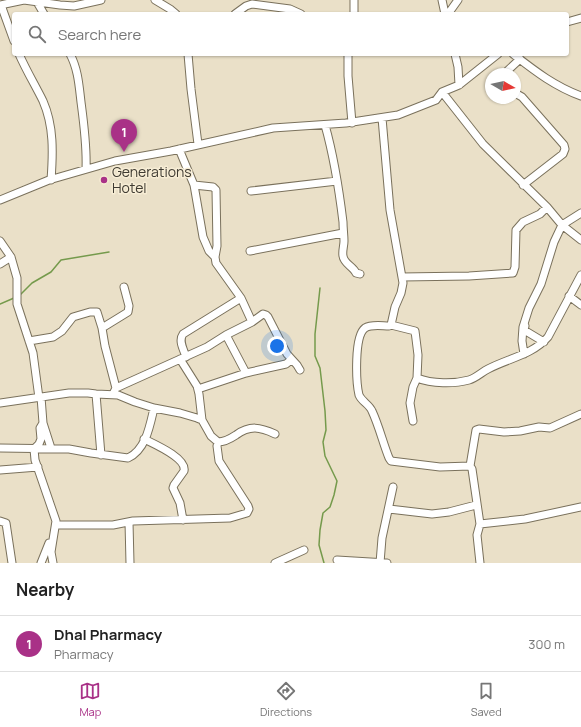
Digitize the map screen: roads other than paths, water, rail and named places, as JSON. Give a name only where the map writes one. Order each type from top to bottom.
[{"type":"street","points":[[12,35],[1,5],[24,0],[49,4],[80,6],[101,0]]},
{"type":"street","points":[[155,0],[174,12]]},
{"type":"street","points":[[290,9],[291,0]]},
{"type":"street","points":[[354,0],[354,12]]},
{"type":"street","points":[[442,0],[445,12]]},
{"type":"street","points":[[448,12],[458,0]]},
{"type":"street","points":[[37,2],[43,12]]},
{"type":"street","points":[[45,12],[49,4]]},
{"type":"street","points":[[238,12],[252,4],[290,9],[297,12]]},
{"type":"street","points":[[569,21],[581,18]]},
{"type":"street","points":[[20,56],[43,102],[50,120],[53,156],[51,180]]},
{"type":"street","points":[[72,56],[87,148],[86,169]]},
{"type":"street","points":[[188,56],[198,144]]},
{"type":"street","points":[[348,56],[352,123]]},
{"type":"street","points":[[455,56],[458,67],[458,85]]},
{"type":"street","points":[[0,200],[51,180],[115,161],[179,149],[273,128],[352,123],[398,115],[436,100],[442,92],[458,85],[495,56]]},
{"type":"street","points":[[516,56],[563,89],[581,96]]},
{"type":"street","points":[[510,68],[520,59]]},
{"type":"street","points":[[442,92],[484,144],[523,185],[547,207],[562,225],[581,240]]},
{"type":"street","points":[[521,96],[564,145],[565,149],[563,154],[523,185]]},
{"type":"street","points":[[382,118],[390,210],[402,277],[402,289],[395,307],[391,325]]},
{"type":"street","points":[[325,125],[333,153],[341,202],[344,233],[344,260],[355,270],[356,273],[360,274]]},
{"type":"street","points":[[179,149],[194,185],[203,237],[209,251],[215,257]]},
{"type":"street","points":[[251,191],[337,181]]},
{"type":"street","points":[[194,185],[214,186],[216,190],[216,263],[241,298],[252,322]]},
{"type":"street","points":[[402,277],[513,274],[515,267],[516,230],[523,222],[540,214],[547,207]]},
{"type":"street","points":[[524,354],[522,341],[523,327],[529,308],[541,284],[554,242],[562,225],[581,213]]},
{"type":"street","points":[[250,251],[344,233]]},
{"type":"street","points":[[0,241],[10,257],[17,278],[17,304],[34,359],[43,423],[51,448]]},
{"type":"street","points":[[0,264],[10,257]]},
{"type":"street","points":[[417,378],[432,382],[470,380],[488,369],[533,351],[548,337],[581,275]]},
{"type":"street","points":[[102,328],[128,312],[129,306],[124,287]]},
{"type":"street","points":[[569,296],[581,305]]},
{"type":"street","points":[[241,298],[180,337],[183,358],[198,389],[202,420],[211,436],[218,442],[227,441],[248,428],[259,429],[275,434]]},
{"type":"street","points":[[529,308],[524,330],[544,342]]},
{"type":"street","points":[[29,341],[53,337],[62,331],[73,317],[90,312],[97,312],[102,328],[104,346],[114,391]]},
{"type":"street","points":[[0,403],[70,393],[96,394],[114,391],[207,347],[226,335],[252,322],[261,314],[267,316],[284,348],[300,370]]},
{"type":"street","points":[[413,421],[410,403],[413,387],[417,378],[418,355],[416,331],[391,325],[370,326],[362,332],[358,346],[357,372],[359,394],[363,401],[372,410],[389,458],[394,462],[409,464],[440,467],[470,466]]},
{"type":"street","points":[[226,335],[246,373]]},
{"type":"street","points":[[198,389],[246,373],[286,364],[292,360]]},
{"type":"street","points":[[114,391],[154,408],[180,412],[202,420]]},
{"type":"street","points":[[96,394],[101,455]]},
{"type":"street","points":[[0,448],[69,449],[128,458],[141,446],[149,431],[154,408]]},
{"type":"street","points":[[480,563],[477,535],[480,524],[476,505],[473,472],[470,466],[476,430],[479,429],[504,432],[520,431],[539,427],[550,428],[581,414]]},
{"type":"street","points":[[34,449],[39,444],[41,439],[40,428],[43,423]]},
{"type":"street","points":[[144,439],[168,452],[183,463],[184,471],[173,488],[180,503],[183,520]]},
{"type":"street","points":[[55,529],[113,525],[154,520],[230,518],[244,515],[248,511],[248,506],[219,461],[217,446],[218,442]]},
{"type":"street","points":[[34,449],[35,460],[56,521],[51,552],[53,563]]},
{"type":"street","points":[[0,470],[38,467]]},
{"type":"street","points":[[380,563],[382,538],[393,487]]},
{"type":"street","points":[[389,509],[432,514],[449,512],[476,505]]},
{"type":"street","points":[[480,524],[525,519],[581,507]]},
{"type":"street","points":[[0,521],[6,523],[12,563]]},
{"type":"street","points":[[129,522],[130,563]]},
{"type":"street","points":[[41,563],[55,529]]},
{"type":"street","points":[[275,563],[304,550]]},
{"type":"street","points":[[337,560],[387,563]]},
{"type":"waterway","points":[[20,295],[32,283],[51,272],[61,260],[109,252]]},
{"type":"waterway","points":[[320,288],[315,334],[315,356],[320,368],[325,411],[326,430],[323,442],[325,456],[337,481],[330,507],[323,513],[320,530],[319,545],[324,563]]},
{"type":"waterway","points":[[0,304],[14,298]]},
{"type":"place","name":"Dhal Pharmacy","points":[[124,152]]},
{"type":"place","name":"Generations Hotel","points":[[104,180]]}]
